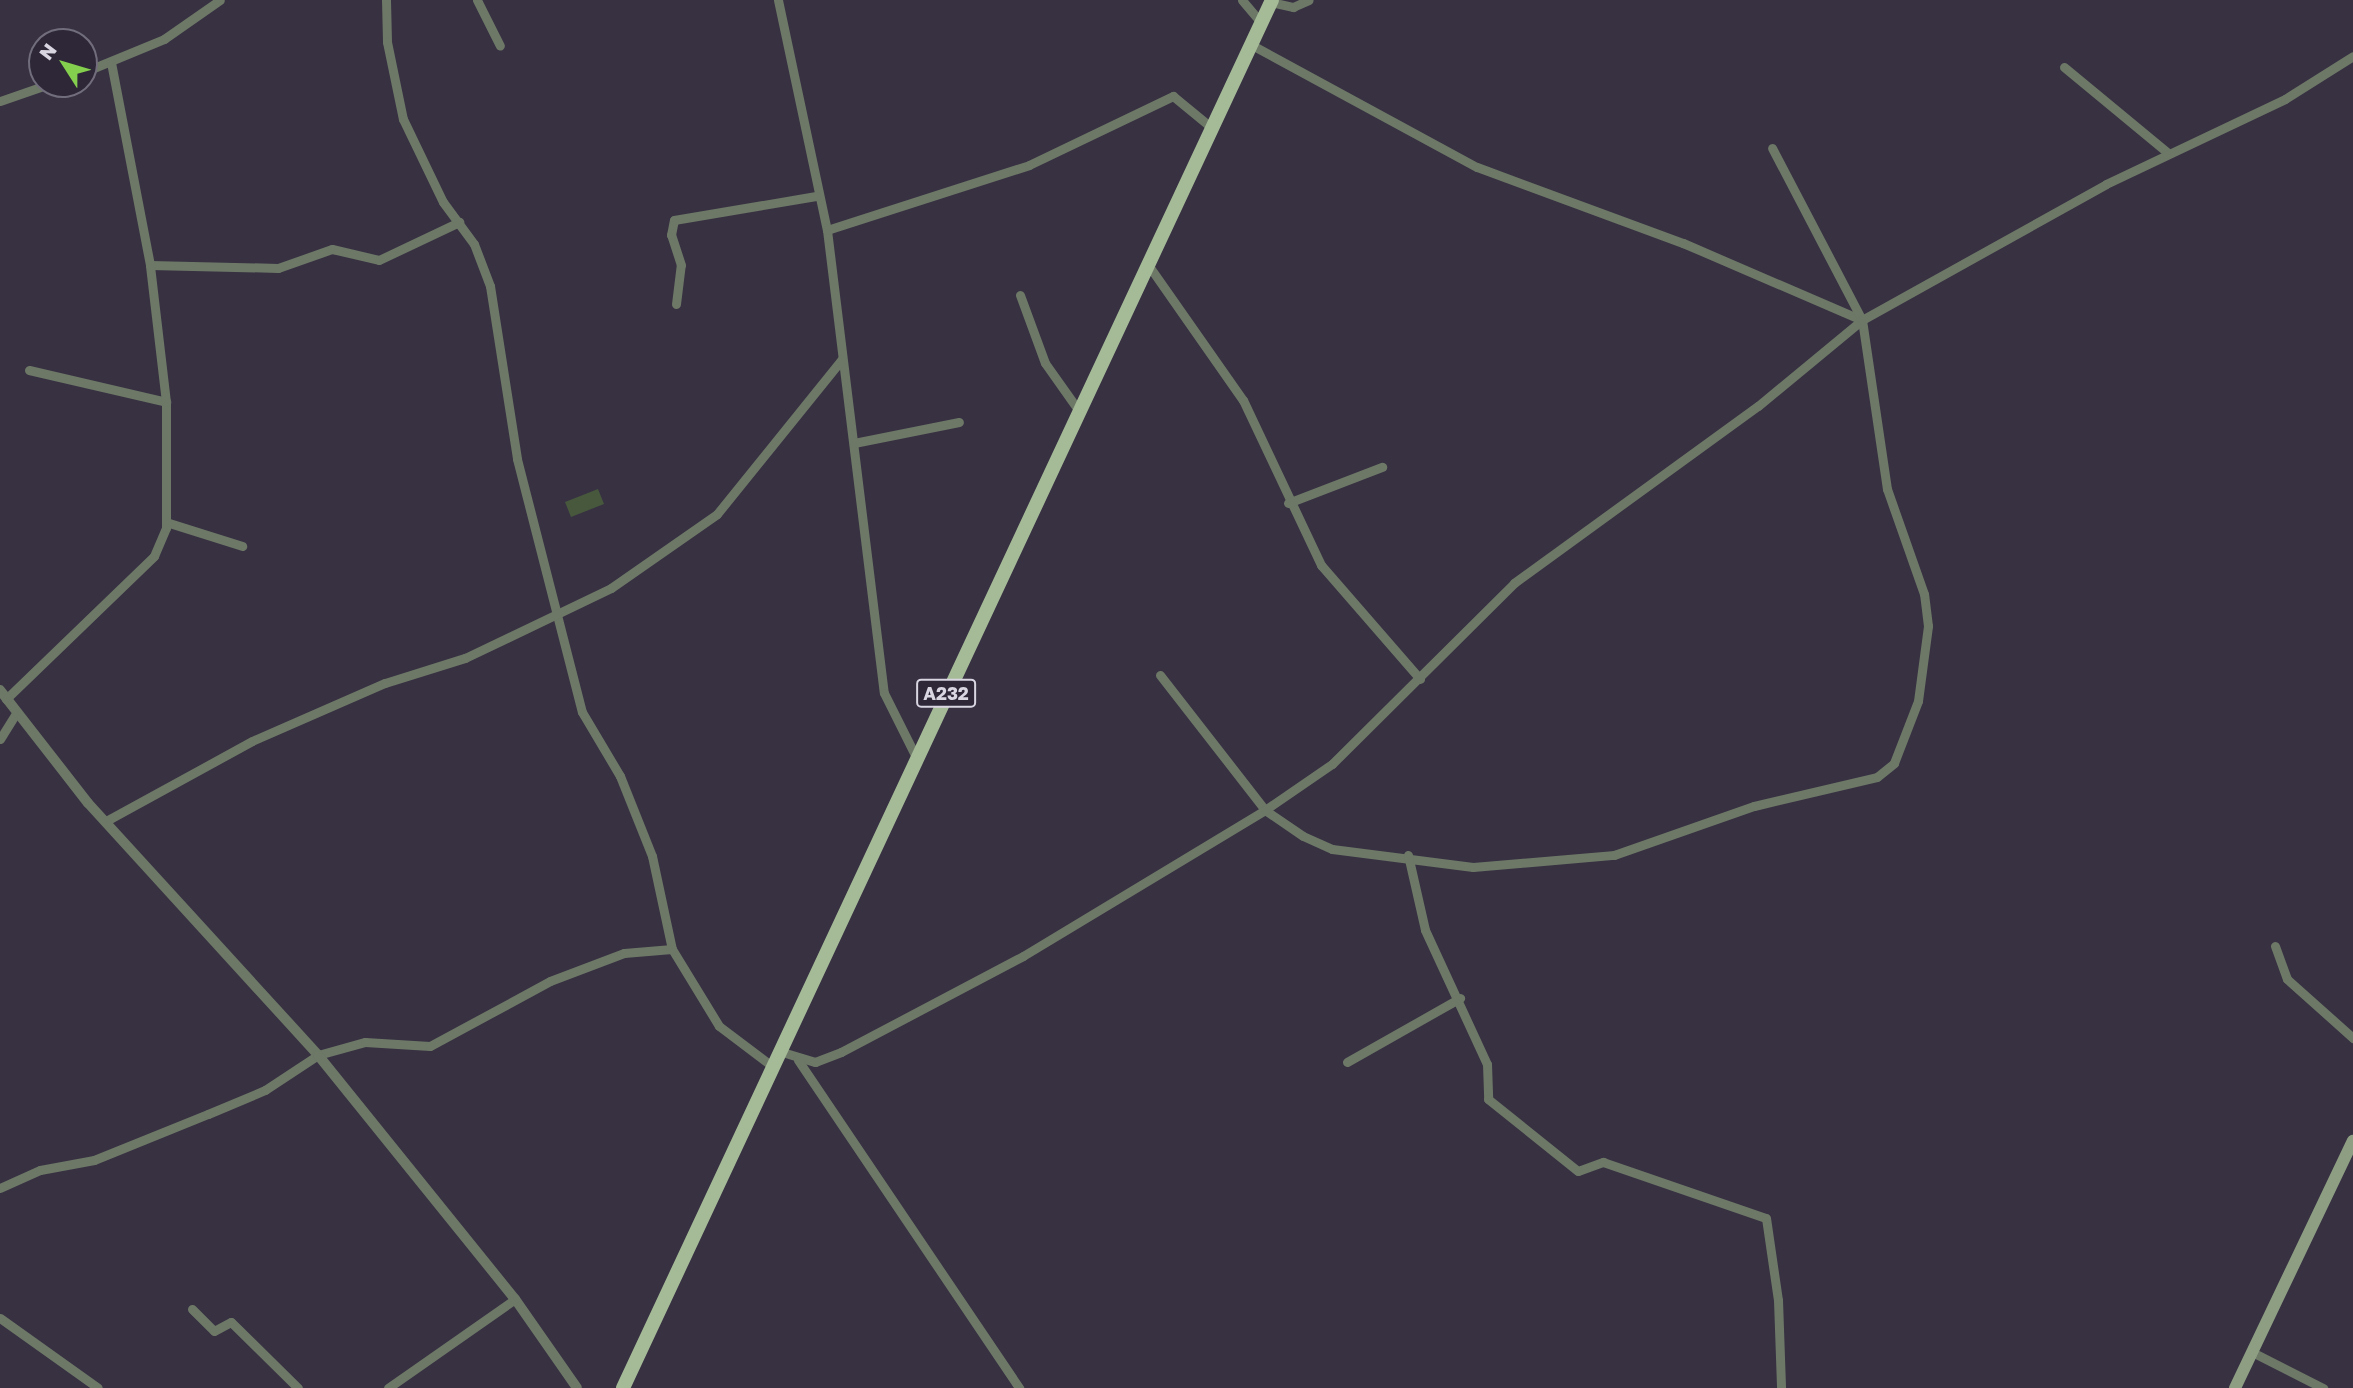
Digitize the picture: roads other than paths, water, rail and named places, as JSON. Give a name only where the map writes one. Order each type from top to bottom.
[{"type":"main road","name":"A232","points":[[623,1388],[1272,1]]},
{"type":"main road","points":[[2235,1388],[2339,1164],[2353,1140]]},
{"type":"street","points":[[98,67],[164,39],[220,0]]},
{"type":"street","points":[[387,0],[387,41],[403,119],[443,202],[459,222],[490,286],[517,459],[582,712],[621,776],[652,856],[673,949],[719,1026],[772,1066]]},
{"type":"street","points":[[477,0],[500,46]]},
{"type":"street","points":[[778,0],[816,196],[827,230],[884,693],[916,757]]},
{"type":"street","points":[[1242,0],[1261,23]]},
{"type":"street","points":[[1272,1],[1293,7],[1309,0]]},
{"type":"street","points":[[1250,44],[1477,167],[1683,243],[1863,320]]},
{"type":"street","points":[[798,1060],[841,1052],[1023,956],[1265,810],[1332,764],[1514,583],[1758,406],[1863,320],[2168,153],[2285,99],[2353,56]]},
{"type":"street","points":[[111,63],[150,265],[166,402],[166,522],[154,556],[3,694],[106,821],[318,1055],[515,1299],[577,1388]]},
{"type":"street","points":[[2064,68],[2168,153]]},
{"type":"street","points":[[0,101],[28,91]]},
{"type":"street","points":[[827,230],[1029,165],[1173,96],[1212,128]]},
{"type":"street","points":[[1160,675],[1265,810],[1332,849],[1408,855],[1518,869],[1614,855],[1754,806],[1877,777],[1894,763],[1918,701],[1928,626],[1914,556],[1887,489],[1863,320],[1772,148]]},
{"type":"street","points":[[676,304],[681,265],[671,235],[674,220],[816,196]]},
{"type":"street","points":[[150,265],[278,268],[332,249],[379,260],[459,222]]},
{"type":"street","points":[[1149,266],[1243,400],[1288,503],[1321,565],[1420,678]]},
{"type":"street","points":[[1020,295],[1045,363],[1079,411]]},
{"type":"street","points":[[106,821],[252,741],[557,619],[717,514],[842,359]]},
{"type":"street","points":[[29,370],[166,402]]},
{"type":"street","points":[[854,443],[959,422]]},
{"type":"street","points":[[1288,503],[1382,467]]},
{"type":"street","points":[[166,522],[242,546]]},
{"type":"street","points":[[0,739],[16,713]]},
{"type":"street","points":[[1408,855],[1425,930],[1460,998],[1487,1064],[1488,1099],[1578,1171],[1603,1162],[1766,1219],[1779,1300],[1781,1388]]},
{"type":"street","points":[[2275,946],[2287,979],[2353,1038]]},
{"type":"street","points":[[0,1188],[40,1170],[94,1160],[208,1114],[265,1090],[318,1055],[365,1042],[430,1046],[550,981],[624,953],[673,949]]},
{"type":"street","points":[[1346,1062],[1460,998]]},
{"type":"street","points":[[779,1051],[798,1060],[1019,1388]]},
{"type":"street","points":[[2339,1164],[2353,1169]]},
{"type":"street","points":[[388,1388],[515,1299]]},
{"type":"street","points":[[192,1309],[214,1331],[231,1322],[298,1388]]},
{"type":"street","points":[[0,1318],[98,1388]]},
{"type":"street","points":[[2252,1352],[2323,1388]]}]
